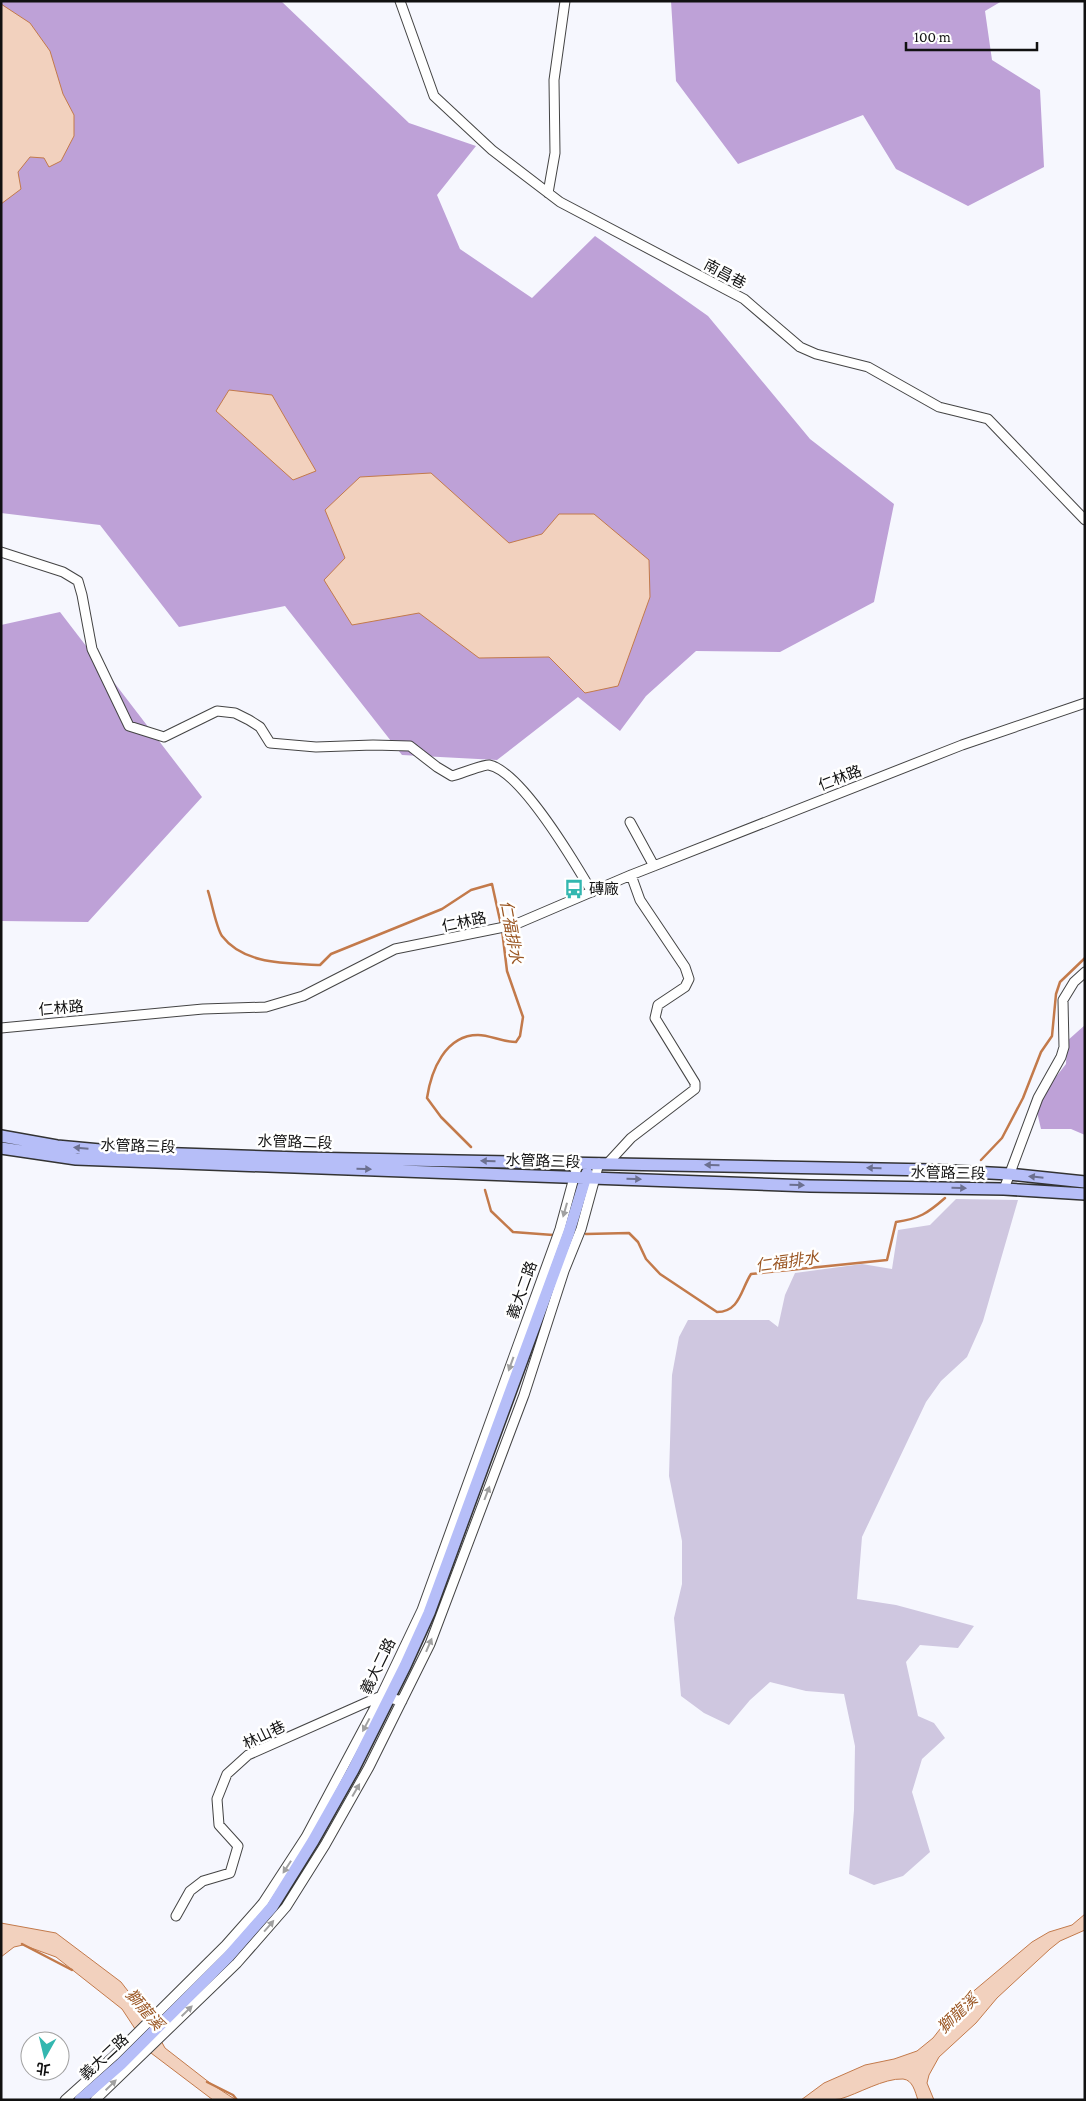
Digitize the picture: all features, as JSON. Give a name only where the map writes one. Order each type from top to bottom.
[{"type":"main road","name":"水管路二段","points":[[1,1136],[57,1146],[122,1152],[301,1158],[594,1163]]},
{"type":"main road","name":"水管路三段","points":[[1,1148],[76,1158],[800,1186],[1004,1189],[1085,1194]]},
{"type":"main road","name":"水管路三段","points":[[594,1163],[834,1167],[1009,1174],[1085,1182]]},
{"type":"main road","name":"義大二路","points":[[80,2100],[121,2063],[228,1957],[272,1907],[303,1857],[352,1770],[385,1697],[429,1613],[569,1232],[585,1177],[594,1163]]},
{"type":"street","name":"南昌巷","points":[[400,1],[434,96],[492,150],[548,193],[560,202],[744,299],[800,347],[816,354],[868,367],[939,408],[988,419],[1085,520]]},
{"type":"street","points":[[548,193],[555,152],[554,80],[565,1]]},
{"type":"street","points":[[1,552],[63,572],[78,581],[92,649],[129,726],[164,737],[217,711],[235,713],[260,727],[270,743],[316,747],[410,746],[436,767],[452,776],[486,764],[500,768],[526,794],[560,838],[592,892]]},
{"type":"street","name":"仁林路","points":[[1,1028],[203,1009],[266,1007],[303,996],[395,950],[514,925],[631,875],[962,745],[1085,703]]},
{"type":"street","points":[[630,822],[654,866]]},
{"type":"street","points":[[594,1163],[631,1138],[695,1089],[695,1082],[655,1018],[658,1005],[685,987],[689,979],[685,967],[640,900],[631,875]]},
{"type":"street","points":[[1004,1189],[1038,1098],[1061,1057],[1064,1047],[1063,1000],[1074,982],[1085,972]]},
{"type":"street","name":"義大二路","points":[[228,1957],[286,1907],[325,1845],[360,1783],[430,1644],[524,1395],[564,1271],[581,1229],[585,1177]]},
{"type":"street","points":[[385,1697],[402,1701]]},
{"type":"street","name":"林山巷","points":[[176,1916],[190,1891],[202,1881],[230,1874],[238,1846],[219,1825],[217,1808],[220,1790],[227,1774],[248,1755],[385,1697]]},
{"type":"street","name":"義大二路","points":[[65,2100],[121,2063]]},
{"type":"street","name":"義大二路","points":[[95,2100],[121,2063]]},
{"type":"shaded area","points":[[1,1],[281,1],[409,123],[476,146],[437,195],[460,249],[532,298],[595,236],[708,316],[810,439],[894,504],[874,602],[780,652],[696,651],[646,696],[620,731],[578,697],[497,760],[402,755],[285,606],[179,627],[100,525],[1,513]]},
{"type":"shaded area","points":[[671,1],[1002,1],[985,11],[992,60],[1040,90],[1044,167],[968,206],[896,169],[863,115],[738,164],[676,81]]},
{"type":"shaded area","points":[[60,612],[202,797],[88,922],[1,921],[1,625]]},
{"type":"shaded area","points":[[1085,1025],[1085,1135],[1071,1129],[1041,1129],[1037,1112],[1048,1087],[1066,1064],[1067,1041]]},
{"type":"shaded area","points":[[956,1199],[1018,1200],[983,1321],[967,1357],[941,1381],[926,1402],[862,1537],[857,1599],[896,1605],[974,1626],[958,1648],[920,1645],[906,1662],[918,1716],[934,1723],[945,1738],[922,1759],[912,1792],[930,1852],[903,1876],[874,1885],[849,1874],[854,1810],[855,1746],[844,1694],[806,1691],[770,1682],[750,1700],[729,1725],[704,1713],[681,1696],[674,1618],[682,1584],[682,1541],[669,1476],[672,1375],[679,1337],[688,1320],[769,1320],[778,1327],[785,1295],[795,1273],[862,1264],[892,1269],[898,1230],[930,1225]]},
{"type":"water","points":[[1,4],[30,23],[50,51],[63,94],[74,115],[74,136],[61,161],[49,167],[44,158],[30,157],[18,172],[21,189],[1,204]]},
{"type":"water","points":[[229,390],[272,395],[316,471],[293,480],[216,411]]},
{"type":"water","points":[[431,473],[509,543],[542,534],[559,514],[594,514],[649,560],[650,597],[618,686],[585,693],[549,657],[479,658],[419,613],[352,625],[324,580],[345,558],[325,510],[360,477]]},
{"type":"water","name":"獅龍溪","points":[[1085,1914],[1085,1930],[1060,1941],[1050,1949],[997,1998],[976,2023],[939,2057],[929,2075],[927,2083],[934,2100],[918,2100],[915,2090],[909,2082],[903,2079],[896,2079],[840,2099],[801,2100],[824,2083],[865,2065],[894,2059],[917,2051],[933,2038],[963,2000],[1032,1942],[1049,1932],[1072,1925]]},
{"type":"water","name":"獅龍溪","points":[[1,1923],[56,1933],[121,1982],[148,2017],[165,2048],[210,2083],[236,2100],[213,2100],[151,2053],[122,2009],[56,1957],[23,1945],[14,1947],[1,1957]]},
{"type":"waterway","name":"仁福排水","points":[[208,891],[222,936],[242,952],[267,961],[280,963],[320,965],[331,954],[442,909],[471,890],[492,884],[501,925]]},
{"type":"waterway","name":"仁福排水","points":[[471,1147],[441,1117],[427,1098],[436,1066],[448,1048],[457,1041],[478,1035],[516,1042],[520,1036],[523,1017],[507,971],[502,930]]},
{"type":"waterway","name":"仁福排水","points":[[981,1160],[1002,1138],[1023,1098],[1041,1052],[1052,1036],[1056,994],[1060,982],[1085,958]]},
{"type":"waterway","name":"仁福排水","points":[[485,1190],[491,1211],[513,1232],[553,1235]]},
{"type":"waterway","name":"仁福排水","points":[[586,1234],[629,1233],[638,1242],[646,1259],[660,1274],[717,1312],[725,1311],[735,1304],[751,1274],[887,1260],[896,1222],[923,1214],[945,1198]]},
{"type":"waterway","name":"獅龍溪","points":[[22,1944],[72,1970]]},
{"type":"waterway","name":"獅龍溪","points":[[207,2082],[233,2095],[237,2100]]},
{"type":"place","name":"磚廠","points":[[574,889]]}]
